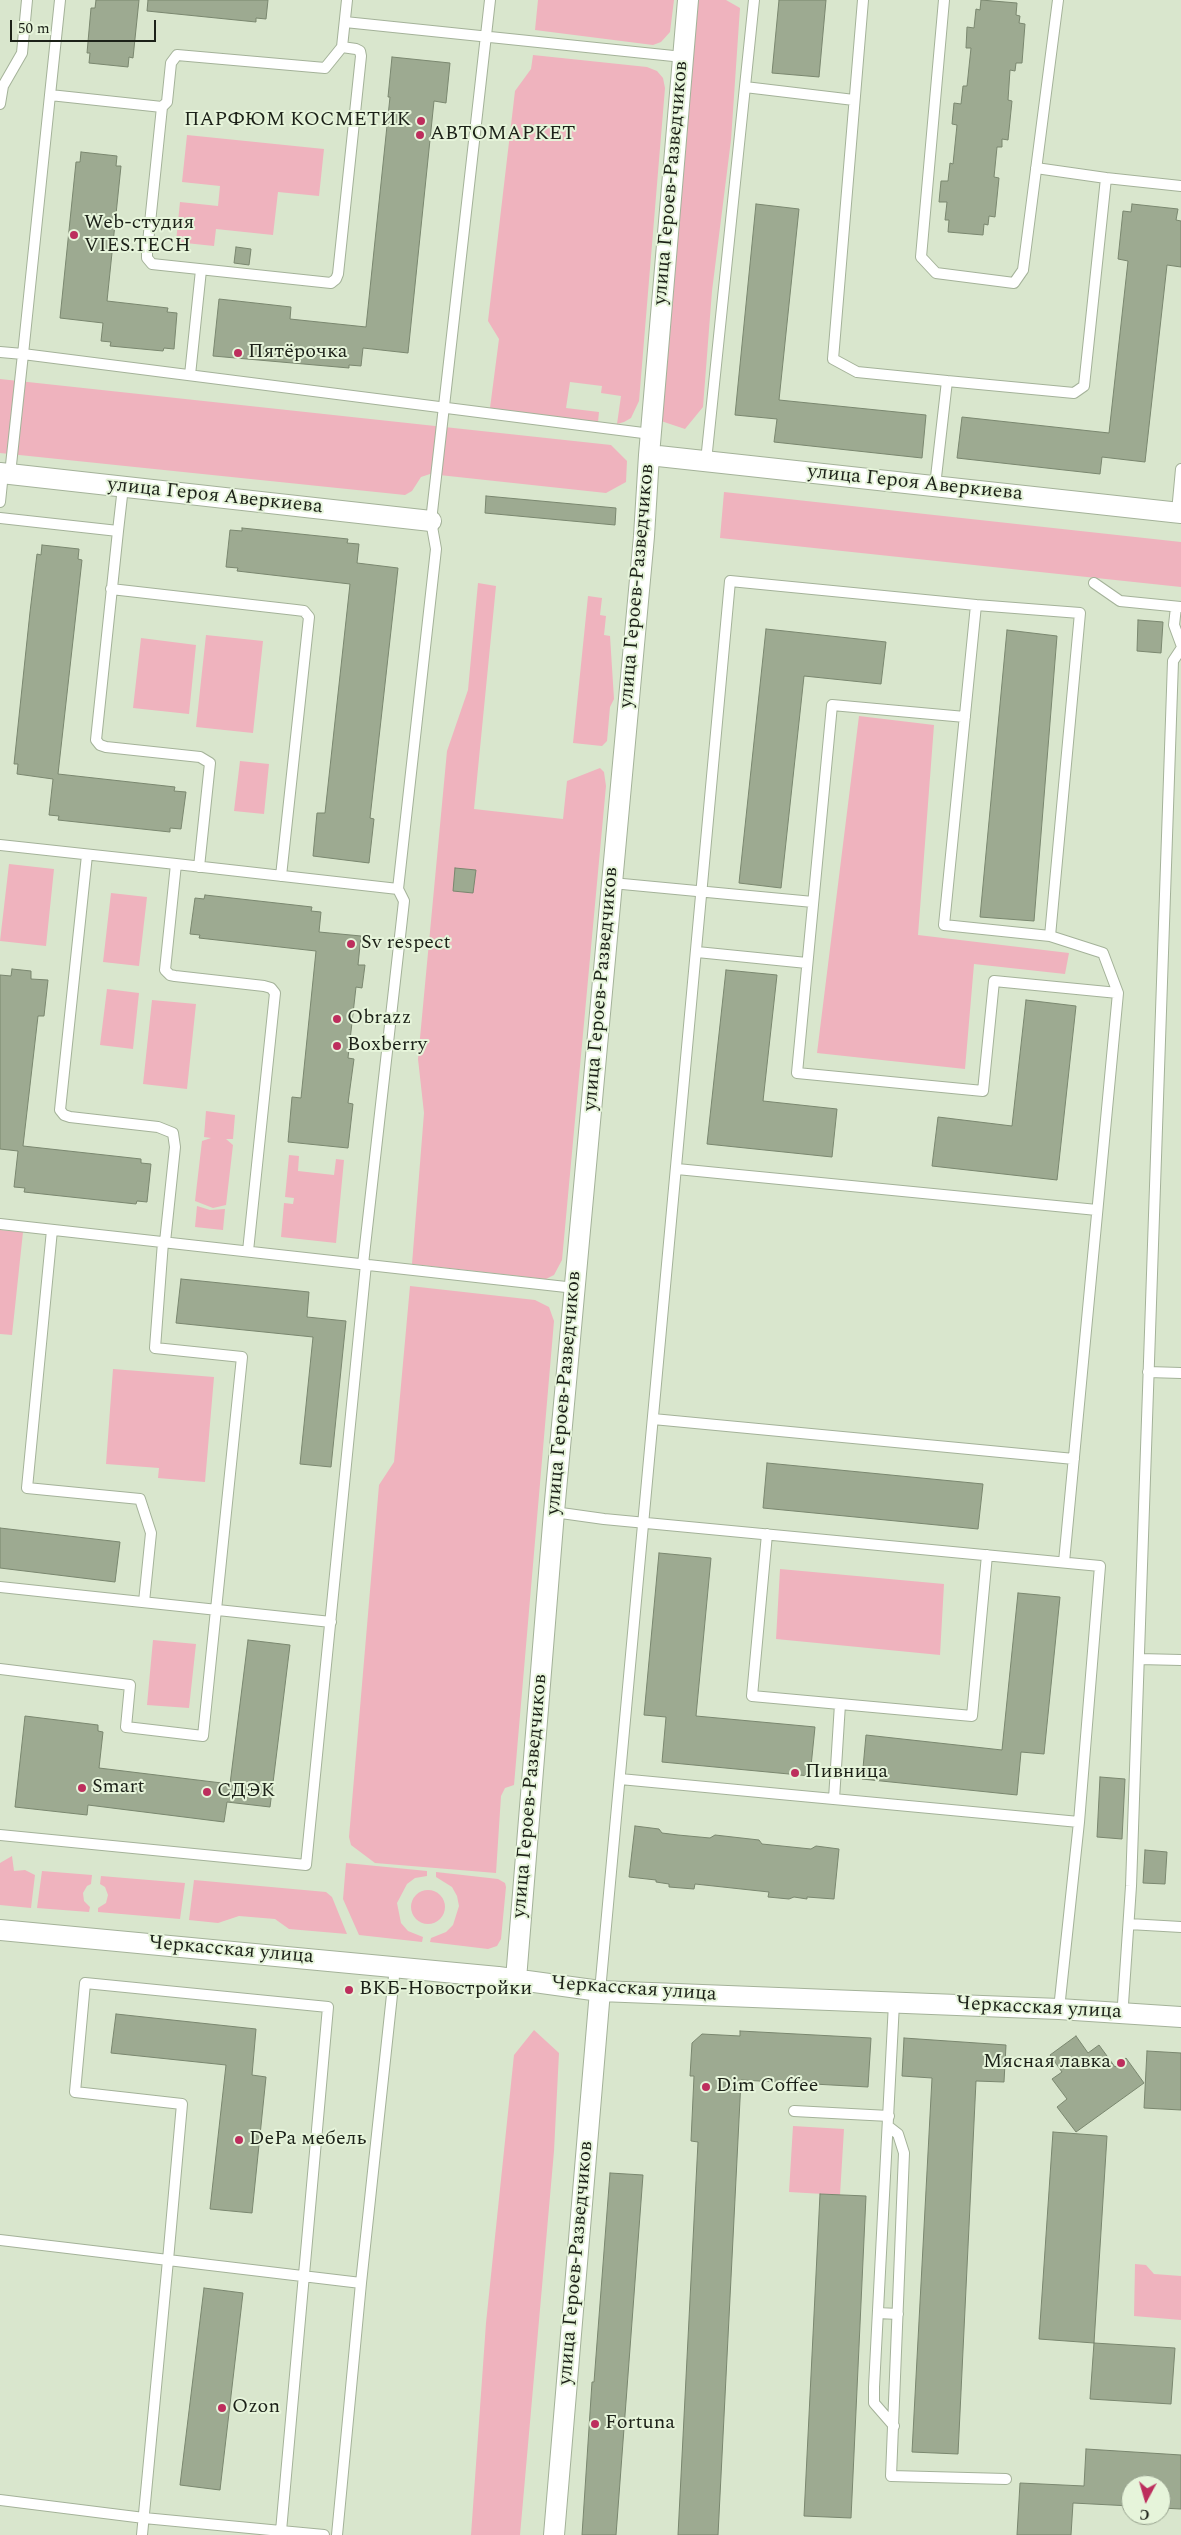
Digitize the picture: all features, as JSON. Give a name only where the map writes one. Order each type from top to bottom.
[{"type":"street","name":"улица Героев-Разведчиков","points":[[516,1979],[554,1512],[644,536],[649,455],[688,0]]},
{"type":"street","name":"улица Героя Аверкиева","points":[[649,455],[1179,512]]},
{"type":"street","name":"улица Героя Аверкиева","points":[[4,473],[430,521]]},
{"type":"street","name":"Черкасская улица","points":[[0,1930],[516,1979],[600,1991],[1059,2009],[1181,2017]]},
{"type":"street","name":"улица Героев-Разведчиков","points":[[554,2535],[600,1991]]},
{"type":"lane","points":[[0,104],[3,86],[22,53],[27,0]]},
{"type":"lane","points":[[0,502],[23,354],[60,0]]},
{"type":"lane","points":[[342,47],[356,49],[360,51],[361,56],[336,279],[331,283],[324,283],[158,266],[147,258],[162,107],[167,102],[171,63],[177,55],[325,68],[342,47],[347,0]]},
{"type":"lane","points":[[0,1835],[306,1865],[365,1264],[403,906],[398,889],[436,549],[430,521],[490,0]]},
{"type":"lane","points":[[706,461],[754,0]]},
{"type":"lane","points":[[863,0],[834,359],[857,372],[1074,393],[1084,386],[1106,178]]},
{"type":"lane","points":[[944,0],[921,257],[936,273],[1014,283],[1023,270],[1058,0]]},
{"type":"lane","points":[[345,22],[683,57]]},
{"type":"lane","points":[[745,87],[854,100]]},
{"type":"lane","points":[[50,95],[162,107]]},
{"type":"lane","points":[[1036,168],[1181,186]]},
{"type":"lane","points":[[190,375],[201,270]]},
{"type":"lane","points":[[0,352],[651,434]]},
{"type":"lane","points":[[935,486],[948,381]]},
{"type":"lane","points":[[1179,512],[1181,470]]},
{"type":"lane","points":[[123,486],[96,740],[100,745],[106,747],[200,757],[210,763],[199,867]]},
{"type":"lane","points":[[0,518],[118,531]]},
{"type":"lane","points":[[600,1991],[703,891],[730,581],[976,605],[1080,613],[1050,936]]},
{"type":"lane","points":[[1094,583],[1120,601],[1178,607],[1174,624],[1181,644]]},
{"type":"lane","points":[[111,589],[304,611],[309,617],[281,876]]},
{"type":"lane","points":[[976,605],[944,925],[1050,936],[1103,954],[1118,993],[1064,1562]]},
{"type":"lane","points":[[1123,2004],[1129,1924],[1139,1659],[1173,662],[1181,649]]},
{"type":"lane","points":[[965,717],[832,705],[797,1073],[983,1091],[994,981],[1118,993]]},
{"type":"lane","points":[[0,845],[398,889]]},
{"type":"lane","points":[[0,1669],[130,1685],[126,1727],[203,1736],[242,1357],[155,1348],[164,1242],[175,1147],[173,1133],[158,1127],[70,1117],[64,1115],[60,1110],[87,854]]},
{"type":"lane","points":[[176,864],[166,970],[170,975],[176,976],[264,986],[271,988],[275,993],[248,1251]]},
{"type":"lane","points":[[612,883],[813,902]]},
{"type":"lane","points":[[697,952],[807,963]]},
{"type":"lane","points":[[677,1169],[1097,1210]]},
{"type":"lane","points":[[0,1224],[575,1288]]},
{"type":"lane","points":[[52,1230],[27,1488],[140,1499],[150,1534],[144,1602]]},
{"type":"lane","points":[[1148,1372],[1181,1373]]},
{"type":"lane","points":[[653,1419],[1074,1459]]},
{"type":"lane","points":[[554,1512],[644,1523],[1100,1566],[1079,1822],[1059,2009]]},
{"type":"lane","points":[[767,1534],[752,1696],[972,1716],[987,1555]]},
{"type":"lane","points":[[0,1587],[331,1622]]},
{"type":"lane","points":[[1139,1659],[1181,1660]]},
{"type":"lane","points":[[834,1799],[840,1704]]},
{"type":"lane","points":[[620,1779],[1079,1822]]},
{"type":"lane","points":[[1129,1924],[1181,1927]]},
{"type":"lane","points":[[337,2535],[361,2283],[395,1967]]},
{"type":"lane","points":[[142,2535],[182,2104],[75,2092],[85,1983],[328,2007],[281,2533]]},
{"type":"lane","points":[[894,2003],[874,2403],[894,2426]]},
{"type":"lane","points":[[794,2111],[889,2116]]},
{"type":"lane","points":[[889,2127],[898,2134],[904,2153],[891,2476],[1006,2479]]},
{"type":"lane","points":[[0,2240],[361,2283]]},
{"type":"lane","points":[[878,2313],[898,2314]]},
{"type":"lane","points":[[0,2500],[281,2533],[324,2535]]},
{"type":"shaded area","points":[[538,0],[674,0],[670,32],[661,42],[653,45],[535,30]]},
{"type":"shaded area","points":[[689,0],[726,0],[740,8],[731,140],[712,291],[703,407],[685,429],[655,419]]},
{"type":"shaded area","points":[[533,55],[647,67],[657,71],[663,78],[665,88],[639,401],[631,418],[617,424],[621,396],[601,393],[602,386],[570,382],[566,408],[599,412],[598,422],[490,408],[499,339],[488,321],[515,91],[531,69]]},
{"type":"shaded area","points":[[187,135],[324,149],[319,196],[278,192],[273,235],[216,229],[214,246],[176,242],[180,202],[218,206],[220,186],[182,182]]},
{"type":"shaded area","points":[[0,379],[611,445],[627,461],[626,482],[606,493],[430,474],[421,477],[412,491],[405,495],[0,453]]},
{"type":"shaded area","points":[[724,492],[1181,542],[1181,587],[720,538]]},
{"type":"shaded area","points":[[478,583],[496,586],[474,809],[563,819],[567,781],[600,768],[604,772],[606,786],[562,1260],[554,1275],[546,1279],[412,1264],[424,1113],[418,1059],[447,751],[468,690]]},
{"type":"shaded area","points":[[588,596],[602,598],[600,615],[606,616],[604,635],[610,636],[614,699],[610,707],[607,741],[602,746],[573,743]]},
{"type":"shaded area","points":[[206,635],[263,641],[253,733],[196,727]]},
{"type":"shaded area","points":[[141,638],[196,645],[189,714],[133,708]]},
{"type":"shaded area","points":[[859,716],[934,725],[918,935],[1069,953],[1065,974],[974,964],[965,1069],[817,1053]]},
{"type":"shaded area","points":[[240,761],[269,764],[264,814],[234,811]]},
{"type":"shaded area","points":[[9,864],[54,869],[46,946],[0,941]]},
{"type":"shaded area","points":[[111,893],[147,897],[139,966],[103,962]]},
{"type":"shaded area","points":[[107,989],[139,993],[133,1049],[100,1045]]},
{"type":"shaded area","points":[[152,1000],[196,1004],[187,1089],[143,1084]]},
{"type":"shaded area","points":[[206,1111],[235,1115],[233,1139],[226,1139],[233,1145],[226,1205],[213,1208],[195,1201],[202,1141],[211,1138],[204,1137]]},
{"type":"shaded area","points":[[289,1155],[299,1156],[298,1171],[334,1175],[336,1159],[344,1160],[336,1243],[281,1237],[284,1203],[293,1204],[294,1198],[285,1197]]},
{"type":"shaded area","points":[[197,1206],[210,1210],[225,1209],[223,1230],[195,1227]]},
{"type":"shaded area","points":[[0,1230],[23,1232],[12,1335],[0,1334]]},
{"type":"shaded area","points":[[410,1286],[535,1300],[549,1307],[554,1321],[514,1785],[505,1788],[501,1796],[496,1873],[375,1863],[351,1845],[349,1837],[379,1485],[394,1462]]},
{"type":"shaded area","points":[[113,1369],[214,1377],[205,1482],[158,1478],[159,1468],[106,1464]]},
{"type":"shaded area","points":[[780,1569],[944,1584],[940,1655],[776,1639]]},
{"type":"shaded area","points":[[153,1640],[196,1644],[189,1708],[147,1705]]},
{"type":"shaded area","points":[[12,1856],[14,1871],[25,1870],[35,1875],[31,1908],[0,1905],[0,1863]]},
{"type":"shaded area","points":[[346,1863],[427,1871],[427,1876],[415,1878],[407,1884],[397,1903],[401,1923],[408,1931],[423,1937],[422,1942],[359,1935],[343,1899]]},
{"type":"shaded area","points":[[42,1871],[92,1875],[91,1884],[87,1886],[83,1893],[84,1901],[90,1907],[89,1912],[37,1908]]},
{"type":"shaded area","points":[[436,1872],[498,1879],[505,1883],[501,1939],[497,1946],[488,1949],[430,1942],[431,1938],[446,1932],[453,1925],[459,1906],[457,1896],[452,1887],[436,1877]]},
{"type":"shaded area","points":[[101,1876],[185,1883],[180,1919],[98,1912],[98,1908],[106,1903],[108,1895],[105,1887],[100,1884]]},
{"type":"shaded area","points":[[194,1880],[326,1892],[332,1897],[347,1934],[289,1929],[275,1919],[239,1916],[218,1923],[189,1920]]},
{"type":"shaded area","points":[[428,1890],[435,1891],[440,1895],[444,1900],[444,1914],[440,1919],[435,1923],[428,1924],[421,1923],[416,1919],[412,1914],[411,1907],[412,1900],[416,1895],[421,1891]]},
{"type":"shaded area","points":[[534,2030],[559,2053],[554,2151],[520,2535],[471,2535],[486,2323],[514,2055]]},
{"type":"shaded area","points":[[793,2126],[844,2129],[840,2195],[789,2192]]},
{"type":"shaded area","points":[[1135,2264],[1146,2265],[1154,2274],[1181,2276],[1181,2320],[1134,2316]]},
{"type":"building","points":[[96,0],[139,0],[133,58],[129,57],[128,67],[89,63],[90,53],[87,53],[91,8],[95,8]]},
{"type":"building","points":[[148,0],[268,0],[266,19],[256,18],[256,22],[147,11]]},
{"type":"building","points":[[779,0],[826,0],[819,77],[772,73]]},
{"type":"building","points":[[981,0],[1017,3],[1016,15],[1020,16],[1019,23],[1025,24],[1022,63],[1016,63],[1015,71],[1010,70],[1008,100],[1012,101],[1008,140],[1002,139],[1002,147],[997,147],[994,177],[999,178],[995,217],[989,216],[988,225],[984,224],[983,235],[948,232],[949,220],[945,220],[947,202],[939,202],[941,181],[948,181],[950,163],[953,164],[957,125],[952,124],[954,103],[961,104],[963,86],[967,86],[971,48],[966,48],[967,27],[974,28],[976,9],[980,10]]},
{"type":"building","points":[[392,57],[450,63],[446,103],[434,101],[408,353],[363,348],[361,366],[349,365],[349,368],[213,356],[219,299],[291,307],[290,319],[366,327],[390,97],[388,97]]},
{"type":"building","points":[[81,152],[117,156],[116,166],[121,166],[107,301],[168,308],[167,312],[177,313],[174,349],[164,348],[163,351],[110,346],[111,342],[101,341],[103,323],[60,318],[76,162],[80,162]]},
{"type":"building","points":[[756,204],[799,209],[779,400],[926,415],[922,458],[774,442],[777,419],[735,415]]},
{"type":"building","points":[[1132,204],[1178,209],[1176,220],[1181,221],[1181,267],[1167,265],[1145,462],[1102,457],[1100,474],[957,458],[962,417],[1109,433],[1128,261],[1118,259],[1123,211],[1131,212]]},
{"type":"building","points":[[236,247],[251,249],[249,265],[234,263]]},
{"type":"building","points":[[486,496],[616,508],[615,525],[485,513]]},
{"type":"building","points":[[242,528],[348,539],[347,543],[359,544],[357,563],[398,568],[370,818],[374,819],[369,863],[313,856],[317,813],[325,813],[350,584],[237,571],[238,568],[226,567],[230,530],[242,531]]},
{"type":"building","points":[[42,545],[79,549],[78,559],[82,560],[58,774],[175,787],[174,791],[186,792],[181,829],[170,828],[170,832],[58,820],[59,816],[49,815],[53,779],[17,774],[18,764],[14,764],[30,612],[37,554],[41,555]]},
{"type":"building","points":[[1138,620],[1163,622],[1161,653],[1137,651]]},
{"type":"building","points":[[766,629],[886,642],[881,684],[804,676],[781,888],[739,883]]},
{"type":"building","points":[[1007,630],[1057,636],[1034,921],[980,917]]},
{"type":"building","points":[[455,868],[476,870],[473,893],[453,891]]},
{"type":"building","points":[[205,895],[312,907],[311,911],[321,912],[319,932],[361,936],[358,965],[365,965],[362,988],[356,987],[348,1058],[354,1059],[348,1103],[353,1104],[348,1148],[288,1142],[292,1097],[301,1098],[316,951],[199,938],[200,935],[190,934],[195,898],[204,899]]},
{"type":"building","points":[[12,969],[31,971],[31,979],[48,980],[44,1016],[38,1016],[23,1146],[141,1159],[141,1163],[151,1164],[147,1202],[137,1201],[136,1204],[24,1192],[25,1188],[14,1187],[18,1151],[0,1149],[0,975],[11,976]]},
{"type":"building","points":[[726,970],[777,975],[763,1101],[837,1109],[832,1157],[707,1144]]},
{"type":"building","points":[[1026,1000],[1076,1006],[1057,1180],[932,1166],[938,1117],[1012,1126]]},
{"type":"building","points":[[181,1279],[309,1292],[307,1317],[346,1321],[331,1467],[300,1464],[313,1337],[176,1323]]},
{"type":"building","points":[[767,1463],[983,1484],[978,1529],[763,1508]]},
{"type":"building","points":[[0,1528],[120,1542],[115,1582],[0,1568]]},
{"type":"building","points":[[659,1553],[711,1558],[696,1716],[815,1727],[810,1776],[662,1762],[666,1717],[644,1715]]},
{"type":"building","points":[[1018,1593],[1060,1597],[1044,1754],[1021,1752],[1017,1795],[862,1779],[866,1735],[1002,1750]]},
{"type":"building","points":[[248,1640],[290,1645],[270,1807],[227,1802],[224,1822],[88,1805],[87,1815],[15,1807],[25,1716],[98,1725],[98,1731],[103,1732],[99,1768],[230,1784]]},
{"type":"building","points":[[1100,1777],[1125,1779],[1122,1839],[1097,1837]]},
{"type":"building","points":[[635,1826],[659,1829],[662,1833],[678,1835],[710,1838],[715,1835],[759,1840],[762,1844],[811,1849],[816,1846],[839,1849],[834,1899],[768,1897],[769,1892],[695,1884],[694,1889],[669,1887],[669,1884],[656,1882],[656,1880],[629,1877]]},
{"type":"building","points":[[1145,1850],[1167,1852],[1165,1884],[1143,1883]]},
{"type":"building","points":[[116,2014],[256,2029],[252,2075],[266,2077],[252,2213],[210,2209],[226,2065],[111,2053]]},
{"type":"building","points":[[740,2031],[871,2038],[868,2087],[741,2080],[718,2535],[678,2535],[698,2142],[691,2141],[694,2076],[690,2076],[692,2043],[702,2034],[740,2036]]},
{"type":"building","points":[[1076,2036],[1088,2053],[1099,2045],[1115,2067],[1126,2058],[1144,2083],[1076,2132],[1057,2107],[1067,2099],[1052,2079],[1062,2072],[1050,2055]]},
{"type":"building","points":[[904,2038],[1006,2045],[1004,2082],[976,2081],[958,2454],[912,2452],[932,2078],[902,2076]]},
{"type":"building","points":[[1147,2051],[1181,2053],[1181,2110],[1144,2108]]},
{"type":"building","points":[[1053,2132],[1107,2136],[1094,2343],[1039,2339]]},
{"type":"building","points":[[610,2173],[643,2175],[616,2535],[582,2535],[592,2382],[594,2382]]},
{"type":"building","points":[[820,2194],[866,2196],[851,2518],[804,2516]]},
{"type":"building","points":[[204,2288],[243,2293],[220,2490],[180,2485]]},
{"type":"building","points":[[1094,2343],[1175,2348],[1171,2404],[1090,2399]]},
{"type":"building","points":[[1086,2449],[1181,2455],[1181,2509],[1171,2508],[1171,2475],[1121,2475],[1121,2505],[1073,2503],[1071,2535],[1017,2535],[1020,2483],[1084,2486]]},
{"type":"place","name":"ПАРФЮМ КОСМЕТИК","points":[[421,121]]},
{"type":"place","name":"АВТОМАРКЕТ","points":[[420,135]]},
{"type":"place","name":"Web-студия VIES.TECH","points":[[74,235]]},
{"type":"place","name":"Пятёрочка","points":[[238,353]]},
{"type":"place","name":"Sv respect","points":[[351,944]]},
{"type":"place","name":"Obrazz","points":[[337,1019]]},
{"type":"place","name":"Boxberry","points":[[337,1046]]},
{"type":"place","name":"Пивница","points":[[795,1773]]},
{"type":"place","name":"Smart","points":[[82,1788]]},
{"type":"place","name":"СДЭК","points":[[207,1792]]},
{"type":"place","name":"ВКБ-Новостройки","points":[[349,1990]]},
{"type":"place","name":"Мясная лавка","points":[[1121,2063]]},
{"type":"place","name":"Dim Coffee","points":[[706,2087]]},
{"type":"place","name":"DePa мебель","points":[[239,2140]]},
{"type":"place","name":"Ozon","points":[[222,2408]]},
{"type":"place","name":"Fortuna","points":[[595,2424]]}]
